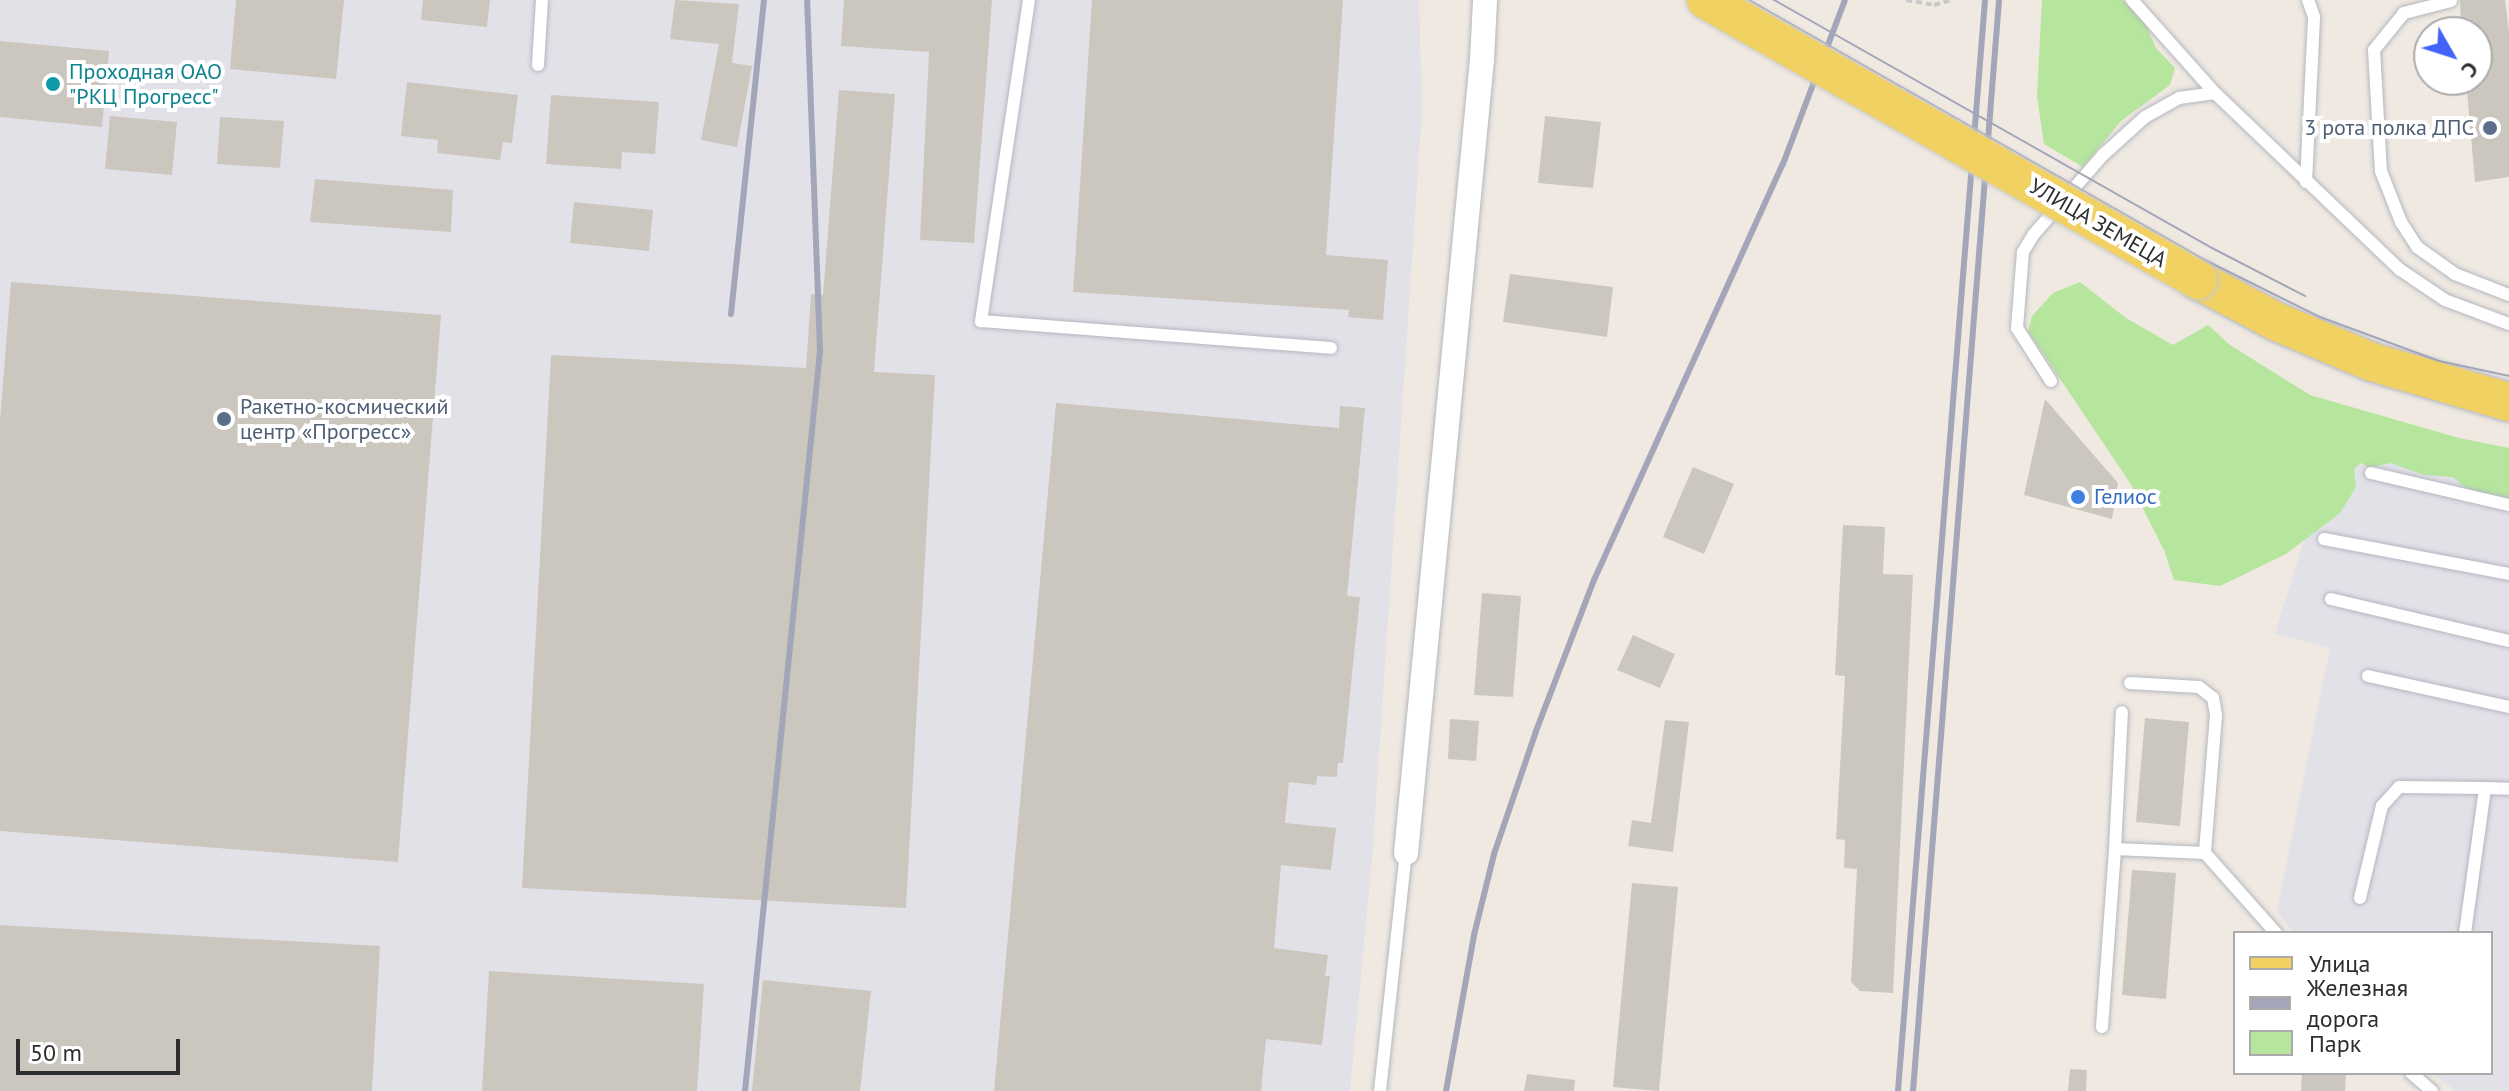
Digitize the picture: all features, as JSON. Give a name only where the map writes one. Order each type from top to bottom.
[{"type":"main road","name":"УЛИЦА ЗЕМЕЦА","points":[[1706,0],[2277,322],[2372,362],[2509,402]]},
{"type":"street","points":[[1406,853],[1482,60],[1485,0]]},
{"type":"lane","points":[[538,65],[542,0]]},
{"type":"lane","points":[[1029,0],[981,321],[1331,348]]},
{"type":"lane","points":[[2132,0],[2215,93],[2399,269],[2445,300],[2509,324]]},
{"type":"lane","points":[[2306,182],[2314,17],[2308,0]]},
{"type":"lane","points":[[2451,1],[2404,13],[2374,50],[2381,171],[2401,222],[2417,247],[2455,274],[2509,295]]},
{"type":"lane","points":[[2051,381],[2017,328],[2023,252],[2034,234],[2103,155],[2145,117],[2179,98],[2215,93]]},
{"type":"lane","points":[[2371,473],[2509,505]]},
{"type":"lane","points":[[2324,539],[2509,574]]},
{"type":"lane","points":[[2331,599],[2509,641]]},
{"type":"lane","points":[[2368,676],[2509,707]]},
{"type":"lane","points":[[2130,683],[2199,687],[2213,698],[2216,715],[2205,853]]},
{"type":"lane","points":[[2102,1027],[2122,712]]},
{"type":"lane","points":[[2360,898],[2382,806],[2399,787],[2509,789]]},
{"type":"lane","points":[[2465,931],[2485,788]]},
{"type":"lane","points":[[2115,849],[2205,853],[2274,931]]},
{"type":"lane","points":[[1380,1091],[1406,853]]},
{"type":"lane","points":[[2413,1075],[2432,1091]]},
{"type":"path","points":[[1906,0],[1934,5],[1952,0]]},
{"type":"shaded area","points":[[0,0],[1419,0],[1422,111],[1372,860],[1350,1091],[0,1091]]},
{"type":"shaded area","points":[[2340,425],[2509,463],[2509,1091],[2456,1091],[2434,1075],[2493,1075],[2493,931],[2292,931],[2277,911],[2330,648],[2275,633]]},
{"type":"green space","points":[[2042,0],[2123,0],[2145,23],[2156,48],[2175,68],[2170,85],[2121,121],[2083,167],[2044,144],[2037,96]]},
{"type":"green space","points":[[2080,282],[2126,318],[2173,345],[2208,325],[2230,345],[2310,395],[2459,438],[2509,448],[2509,500],[2467,489],[2453,477],[2424,475],[2390,463],[2370,468],[2361,463],[2354,469],[2356,487],[2340,513],[2286,554],[2220,586],[2174,580],[2164,550],[2130,483],[2028,331],[2032,316],[2053,293]]},
{"type":"building","points":[[236,0],[344,0],[336,79],[230,69]]},
{"type":"building","points":[[423,0],[490,0],[487,27],[421,20]]},
{"type":"building","points":[[675,0],[739,4],[732,63],[752,66],[737,147],[701,140],[719,44],[670,39]]},
{"type":"building","points":[[844,0],[992,0],[974,243],[920,240],[929,52],[841,46]]},
{"type":"building","points":[[1092,0],[1343,0],[1326,255],[1388,260],[1383,320],[1348,317],[1349,310],[1073,292]]},
{"type":"building","name":"3 рота полка ДПС","points":[[2460,0],[2505,0],[2509,32],[2509,177],[2475,182],[2467,96],[2493,96],[2493,16],[2460,16]]},
{"type":"building","name":"Проходная ОАО \"РКЦ Прогресс\"","points":[[0,41],[109,51],[102,127],[0,117]]},
{"type":"building","points":[[407,82],[518,95],[512,143],[503,142],[500,160],[437,153],[438,140],[401,136]]},
{"type":"building","points":[[839,90],[895,94],[874,372],[935,375],[906,908],[522,888],[551,355],[806,368],[811,294],[823,295]]},
{"type":"building","points":[[551,95],[659,102],[655,154],[622,152],[621,169],[546,164]]},
{"type":"building","points":[[110,116],[177,122],[172,175],[105,169]]},
{"type":"building","points":[[1545,116],[1601,122],[1593,188],[1538,183]]},
{"type":"building","points":[[220,117],[284,121],[280,168],[217,164]]},
{"type":"building","points":[[315,179],[453,190],[451,232],[310,222]]},
{"type":"building","points":[[574,202],[653,210],[649,251],[570,243]]},
{"type":"building","points":[[1510,274],[1613,287],[1607,337],[1503,322]]},
{"type":"building","points":[[11,282],[441,315],[398,862],[0,831],[0,421]]},
{"type":"building","points":[[2045,399],[2118,483],[2112,519],[2024,495]]},
{"type":"building","points":[[1056,403],[1339,428],[1340,406],[1365,408],[1347,596],[1360,597],[1343,763],[1338,763],[1337,777],[1317,776],[1316,785],[1289,782],[1285,823],[1336,828],[1331,870],[1281,865],[1274,948],[1328,955],[1325,976],[1330,976],[1322,1045],[1266,1039],[1261,1091],[994,1091]]},
{"type":"building","points":[[1693,467],[1734,484],[1704,554],[1663,537]]},
{"type":"building","points":[[1843,525],[1885,527],[1883,574],[1913,575],[1893,993],[1860,991],[1851,982],[1857,869],[1844,868],[1845,840],[1836,839],[1845,676],[1835,675]]},
{"type":"building","points":[[1482,593],[1521,596],[1513,697],[1474,695]]},
{"type":"building","points":[[1633,635],[1675,654],[1660,688],[1617,670]]},
{"type":"building","points":[[2145,718],[2189,722],[2180,826],[2136,822]]},
{"type":"building","points":[[1450,719],[1479,721],[1476,761],[1448,759]]},
{"type":"building","points":[[1665,720],[1689,722],[1673,852],[1628,846],[1632,820],[1651,823]]},
{"type":"building","points":[[2132,870],[2176,873],[2166,999],[2122,995]]},
{"type":"building","points":[[1632,883],[1678,887],[1659,1091],[1613,1087]]},
{"type":"building","points":[[0,925],[380,946],[372,1091],[0,1091]]},
{"type":"building","points":[[489,971],[704,984],[697,1091],[482,1091]]},
{"type":"building","points":[[763,980],[871,991],[860,1091],[752,1091]]},
{"type":"building","points":[[2070,1069],[2087,1070],[2086,1091],[2068,1091]]},
{"type":"building","points":[[1527,1074],[1575,1080],[1574,1091],[1524,1091]]},
{"type":"building","points":[[2302,1075],[2346,1075],[2345,1091],[2301,1091]]},
{"type":"tram line","points":[[1749,0],[2205,260],[2320,317],[2439,361],[2509,376]]},
{"type":"tram line","points":[[1774,0],[2212,248],[2305,296]]},
{"type":"railway","points":[[731,314],[764,0]]},
{"type":"railway","points":[[745,1091],[820,351],[807,0]]},
{"type":"railway","points":[[1446,1091],[1474,935],[1494,854],[1536,731],[1594,580],[1783,164],[1845,0]]},
{"type":"railway","points":[[1898,1091],[1985,0]]},
{"type":"railway","points":[[1913,1091],[1999,0]]},
{"type":"place","name":"Проходная ОАО \"РКЦ Прогресс\"","points":[[53,84]]},
{"type":"place","name":"3 рота полка ДПС","points":[[2490,128]]},
{"type":"place","name":"Ракетно-космический центр «Прогресс»","points":[[224,419]]},
{"type":"place","name":"Гелиос","points":[[2078,497]]}]
